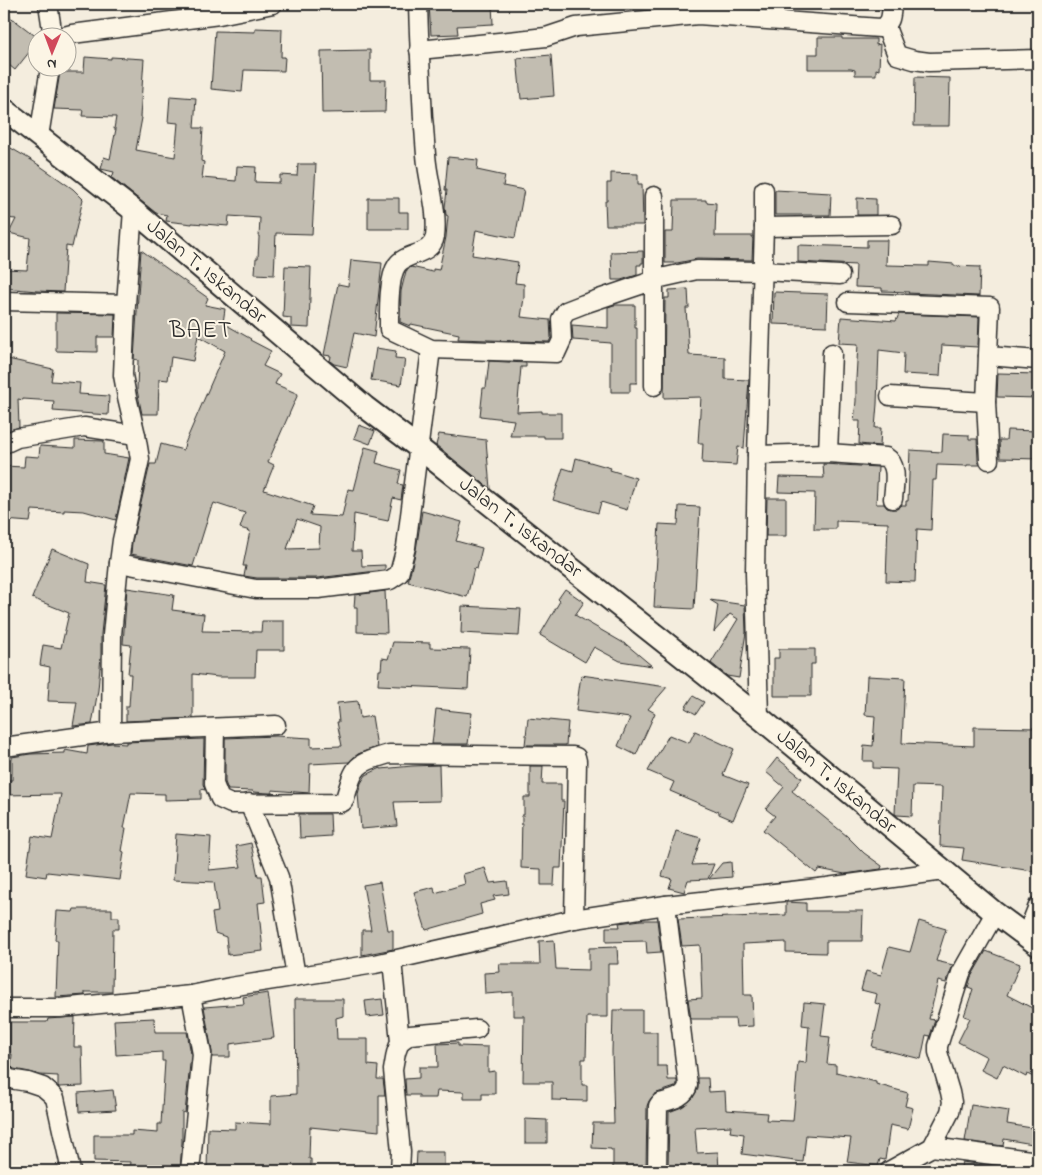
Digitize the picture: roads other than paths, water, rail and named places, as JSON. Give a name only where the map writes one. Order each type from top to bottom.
[{"type":"street","points":[[48,4],[52,28]]},
{"type":"street","points":[[78,33],[219,15],[273,4]]},
{"type":"street","points":[[418,4],[419,50],[427,164],[436,215],[434,238],[430,247],[401,261],[396,266],[390,295],[389,329],[431,349],[556,353],[562,340],[561,319],[566,311],[653,281],[697,270],[840,275]]},
{"type":"street","points":[[419,50],[546,37],[576,27],[698,15],[880,28],[886,27],[890,23],[892,4]]},
{"type":"street","points":[[886,27],[897,55],[914,60],[929,62],[1038,59]]},
{"type":"street","points":[[39,136],[48,78]]},
{"type":"street","name":"Jalan T. Iskandar","points":[[4,109],[133,210],[365,407],[759,718],[995,913],[1032,941]]},
{"type":"street","points":[[759,718],[755,573],[764,190]]},
{"type":"street","points":[[654,196],[654,386]]},
{"type":"street","points":[[111,732],[112,635],[118,563],[140,459],[123,375],[133,210]]},
{"type":"street","points":[[764,227],[892,225]]},
{"type":"street","points":[[4,302],[126,304]]},
{"type":"street","points":[[848,302],[990,307],[986,402],[989,460]]},
{"type":"street","points":[[118,563],[256,589],[318,589],[390,580],[398,574],[406,546],[431,349]]},
{"type":"street","points":[[828,453],[832,353]]},
{"type":"street","points":[[988,356],[1038,360]]},
{"type":"street","points":[[890,396],[986,402]]},
{"type":"street","points":[[4,444],[17,438],[84,427],[136,434]]},
{"type":"street","points":[[757,454],[828,453],[886,456],[891,460],[894,467],[893,498]]},
{"type":"street","points":[[4,747],[111,732],[276,725]]},
{"type":"street","points":[[215,728],[214,784],[220,799],[231,804],[343,802],[355,768],[363,763],[389,754],[576,757],[574,919]]},
{"type":"street","points":[[249,803],[279,877],[296,976]]},
{"type":"street","points":[[4,1008],[60,1008],[191,995],[230,986],[375,964],[574,919],[666,905],[826,887],[944,871]]},
{"type":"street","points":[[657,1171],[658,1106],[660,1103],[684,1093],[688,1085],[666,905]]},
{"type":"street","points":[[1032,941],[1038,906]]},
{"type":"street","points":[[889,1171],[932,1147],[950,1112],[952,1102],[938,1046],[961,973],[995,913]]},
{"type":"street","points":[[392,960],[400,1042],[393,1070],[401,1152],[400,1171]]},
{"type":"street","points":[[190,1171],[202,1054],[191,995]]},
{"type":"street","points":[[400,1042],[410,1035],[478,1029]]},
{"type":"street","points":[[4,1074],[9,1079],[28,1082],[43,1087],[50,1092],[59,1113],[71,1171]]},
{"type":"street","points":[[932,1147],[1038,1161]]},
{"type":"district","name":"BAET","points":[[201,331]]}]
